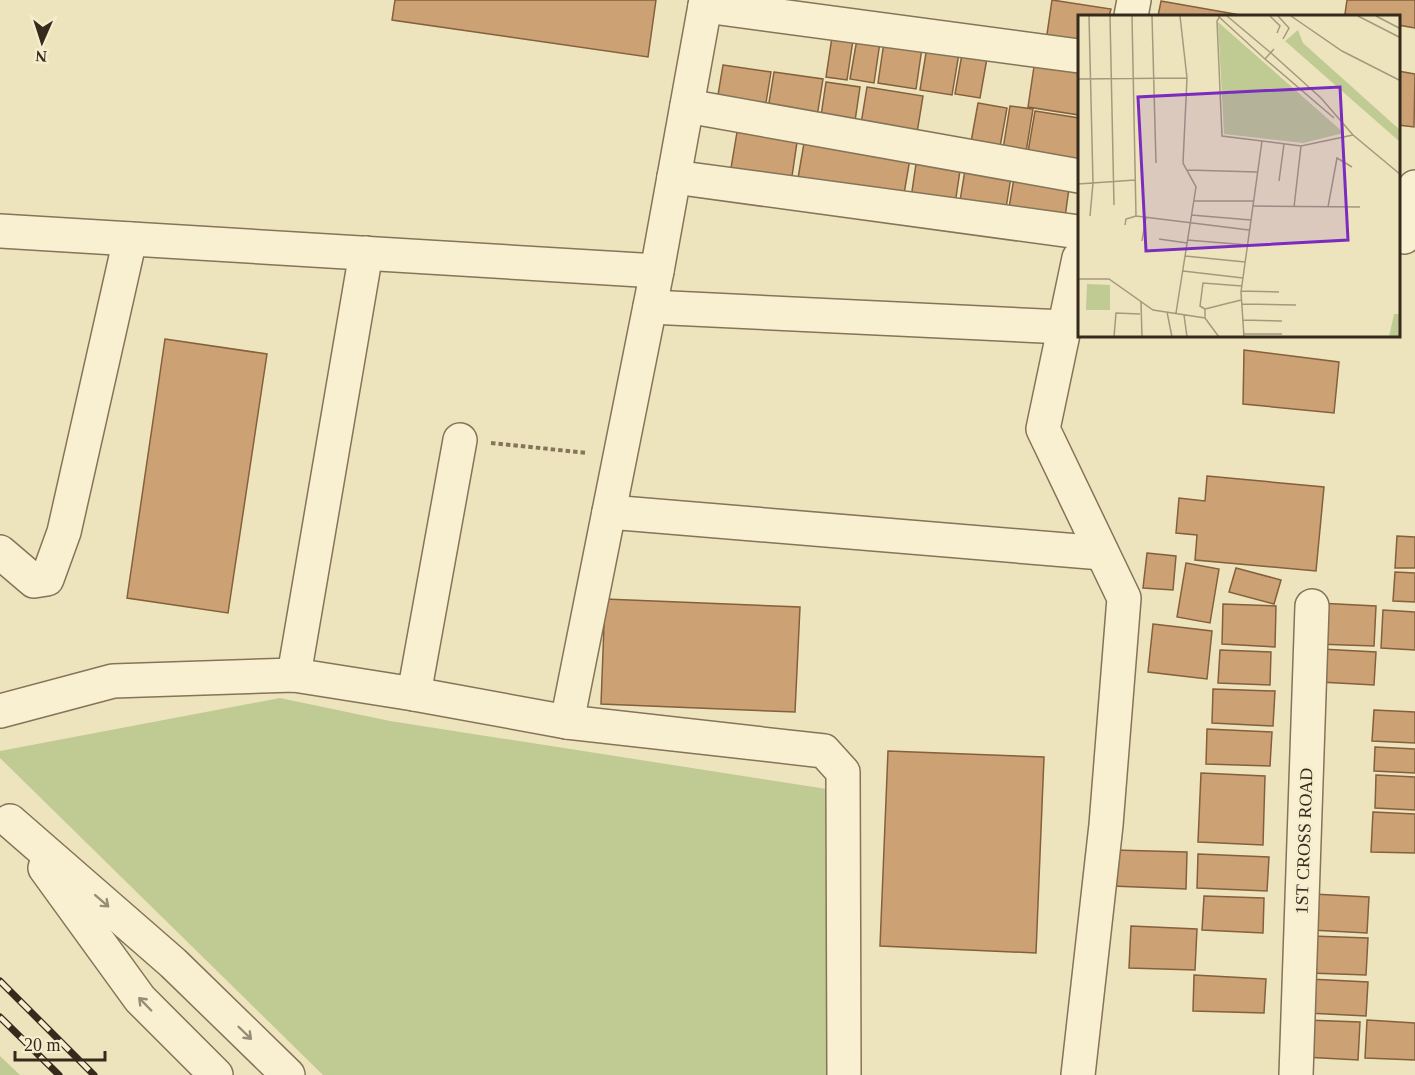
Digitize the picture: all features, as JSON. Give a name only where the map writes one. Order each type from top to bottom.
[{"type":"street","points":[[1131,15],[1134,0]]},
{"type":"street","points":[[567,722],[657,271],[705,3],[1078,56]]},
{"type":"street","points":[[687,106],[1078,176]]},
{"type":"street","points":[[674,177],[1078,232]]},
{"type":"street","points":[[1406,237],[1415,187]]},
{"type":"street","points":[[0,231],[657,271]]},
{"type":"street","points":[[0,552],[34,581],[47,579],[64,532],[130,239]]},
{"type":"street","points":[[294,675],[366,253]]},
{"type":"street","points":[[1078,263],[1043,429],[1124,598],[1106,825],[1078,1075]]},
{"type":"street","points":[[650,307],[1064,327]]},
{"type":"street","points":[[414,694],[460,440]]},
{"type":"street","points":[[609,512],[1102,553]]},
{"type":"street","name":"1ST CROSS ROAD","points":[[1296,1075],[1312,606]]},
{"type":"street","points":[[0,711],[113,681],[294,675],[567,722],[824,751],[843,772],[844,1075]]},
{"type":"street","points":[[5,815],[140,999],[216,1075]]},
{"type":"street","points":[[5,815],[173,963],[288,1075]]},
{"type":"path","points":[[460,440],[620,456]]},
{"type":"green space","points":[[280,698],[390,721],[827,789],[827,1075],[323,1075],[0,758],[0,751]]},
{"type":"green space","points":[[0,1056],[20,1075],[0,1075]]},
{"type":"building","points":[[395,0],[656,0],[648,57],[392,20]]},
{"type":"building","points":[[1052,0],[1111,9],[1109,15],[1078,15],[1078,46],[1046,41]]},
{"type":"building","points":[[1347,0],[1415,0],[1415,28],[1400,25],[1400,15],[1345,14]]},
{"type":"building","points":[[1161,1],[1240,15],[1158,15]]},
{"type":"building","points":[[832,37],[853,40],[847,80],[826,77]]},
{"type":"building","points":[[857,39],[880,42],[874,83],[850,79]]},
{"type":"building","points":[[884,42],[922,48],[916,89],[878,83]]},
{"type":"building","points":[[927,47],[959,53],[952,95],[920,90]]},
{"type":"building","points":[[962,54],[987,58],[980,98],[955,94]]},
{"type":"building","points":[[1035,60],[1078,67],[1078,115],[1028,107]]},
{"type":"building","points":[[723,65],[771,72],[764,115],[716,107]]},
{"type":"building","points":[[1400,71],[1415,74],[1414,127],[1400,125]]},
{"type":"building","points":[[774,72],[823,79],[816,123],[767,115]]},
{"type":"building","points":[[826,82],[860,87],[855,121],[821,116]]},
{"type":"building","points":[[867,87],[923,96],[916,139],[860,130]]},
{"type":"building","points":[[978,103],[1007,108],[1000,147],[971,142]]},
{"type":"building","points":[[1010,106],[1033,109],[1026,152],[1003,149]]},
{"type":"building","points":[[1035,111],[1078,118],[1078,161],[1028,152]]},
{"type":"building","points":[[737,132],[797,142],[791,183],[730,174]]},
{"type":"building","points":[[805,137],[911,153],[904,194],[798,178]]},
{"type":"building","points":[[917,157],[961,164],[955,204],[911,198]]},
{"type":"building","points":[[966,164],[1012,171],[1006,208],[960,201]]},
{"type":"building","points":[[1015,172],[1070,181],[1065,217],[1009,208]]},
{"type":"building","points":[[165,339],[267,354],[228,613],[127,598]]},
{"type":"building","points":[[1244,350],[1339,362],[1334,413],[1243,404]]},
{"type":"building","points":[[1207,476],[1324,487],[1316,571],[1195,560],[1197,535],[1176,533],[1179,498],[1205,501]]},
{"type":"building","points":[[1397,536],[1415,537],[1415,568],[1395,568]]},
{"type":"building","points":[[1147,553],[1176,556],[1173,590],[1143,588]]},
{"type":"building","points":[[1186,563],[1219,569],[1210,623],[1177,617]]},
{"type":"building","points":[[1236,568],[1281,580],[1274,604],[1229,592]]},
{"type":"building","points":[[1395,572],[1415,573],[1415,602],[1393,601]]},
{"type":"building","points":[[605,599],[800,607],[795,712],[601,704]]},
{"type":"building","points":[[1318,603],[1376,606],[1374,646],[1316,644]]},
{"type":"building","points":[[1223,604],[1276,606],[1275,647],[1222,644]]},
{"type":"building","points":[[1383,610],[1415,612],[1415,650],[1381,648]]},
{"type":"building","points":[[1153,624],[1212,631],[1207,679],[1148,672]]},
{"type":"building","points":[[1321,649],[1376,652],[1374,685],[1320,682]]},
{"type":"building","points":[[1220,650],[1271,652],[1270,685],[1218,683]]},
{"type":"building","points":[[1213,689],[1275,691],[1273,726],[1212,723]]},
{"type":"building","points":[[1374,710],[1415,712],[1415,743],[1372,741]]},
{"type":"building","points":[[1207,729],[1272,732],[1270,766],[1206,764]]},
{"type":"building","points":[[1375,747],[1415,749],[1415,773],[1374,771]]},
{"type":"building","points":[[888,751],[1044,757],[1036,953],[880,946]]},
{"type":"building","points":[[1201,773],[1265,776],[1263,845],[1198,842]]},
{"type":"building","points":[[1376,775],[1415,777],[1415,810],[1375,808]]},
{"type":"building","points":[[1373,812],[1415,814],[1415,853],[1371,852]]},
{"type":"building","points":[[1114,850],[1187,852],[1186,889],[1112,886]]},
{"type":"building","points":[[1198,854],[1269,857],[1267,891],[1197,888]]},
{"type":"building","points":[[1313,894],[1369,897],[1367,933],[1311,930]]},
{"type":"building","points":[[1204,896],[1264,898],[1263,933],[1202,930]]},
{"type":"building","points":[[1131,926],[1197,929],[1195,970],[1129,968]]},
{"type":"building","points":[[1311,936],[1368,938],[1366,975],[1309,973]]},
{"type":"building","points":[[1194,975],[1266,979],[1264,1013],[1193,1011]]},
{"type":"building","points":[[1309,979],[1368,982],[1366,1016],[1307,1013]]},
{"type":"building","points":[[1306,1020],[1360,1022],[1358,1060],[1304,1057]]},
{"type":"building","points":[[1367,1020],[1415,1023],[1415,1060],[1365,1058]]},
{"type":"railway","points":[[0,981],[94,1075]]},
{"type":"railway","points":[[0,1017],[59,1075]]}]
